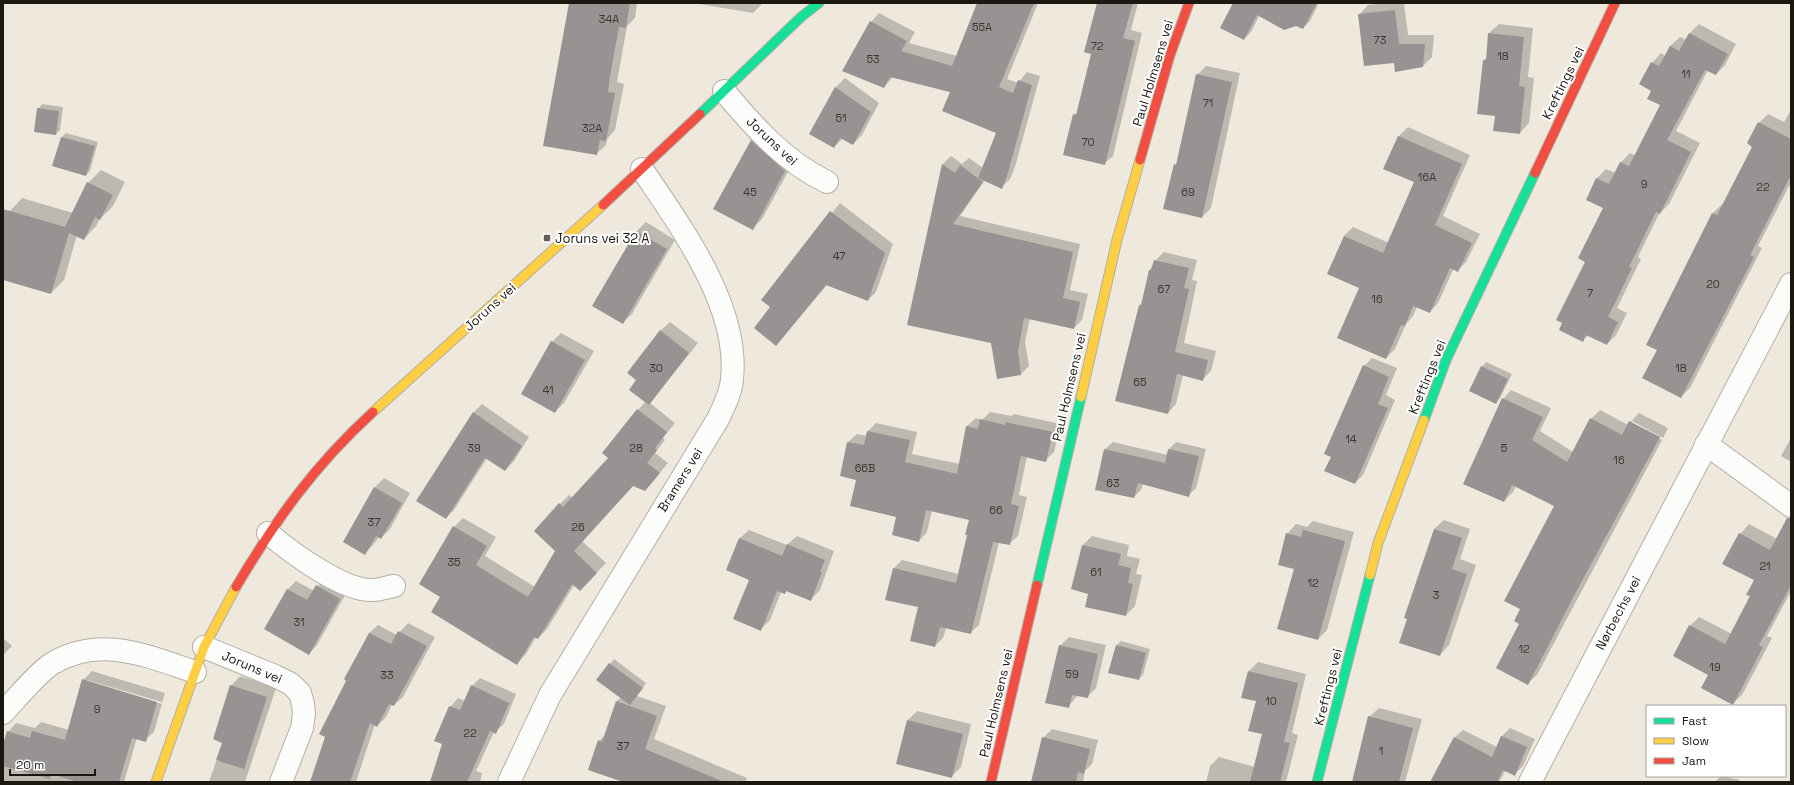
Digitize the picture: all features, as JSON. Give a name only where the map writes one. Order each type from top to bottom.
[{"type":"street","name":"Joruns vei","points":[[156,782],[204,647],[232,594],[268,533],[292,498],[322,462],[362,422],[642,169],[801,17],[819,3]]},
{"type":"street","name":"Paul Holmsens vei","points":[[991,782],[1117,240],[1170,56],[1189,3]]},
{"type":"street","name":"Kreftings vei","points":[[1318,782],[1378,543],[1446,360],[1615,3]]},
{"type":"street","name":"Joruns vei","points":[[724,91],[751,124],[787,157],[812,175],[827,182]]},
{"type":"street","name":"Bramers vei","points":[[509,782],[550,695],[718,419],[727,400],[732,380],[730,341],[711,280],[689,239],[642,169]]},
{"type":"street","name":"Nørbechs vei","points":[[1530,782],[1791,284]]},
{"type":"street","points":[[1706,444],[1791,506]]},
{"type":"street","points":[[268,533],[292,554],[354,587],[372,590],[394,586]]},
{"type":"street","name":"Joruns vei","points":[[204,647],[275,676],[291,684],[300,693],[304,704],[302,728],[281,782]]},
{"type":"street","points":[[3,713],[52,663],[84,650],[108,649],[138,653],[195,672]]},
{"type":"building","points":[[569,3],[630,3],[626,28],[619,27],[610,76],[608,92],[615,93],[606,141],[600,140],[597,155],[543,146]]},
{"type":"building","points":[[977,3],[1034,3],[999,87],[1013,93],[1018,80],[1032,85],[1007,176],[1002,189],[978,178],[996,133],[942,111],[950,92],[890,77],[884,88],[842,71],[870,21],[907,41],[901,51],[952,66]]},
{"type":"building","points":[[1097,3],[1133,3],[1123,38],[1135,41],[1105,165],[1063,155],[1073,114],[1076,115],[1091,54],[1084,52]]},
{"type":"building","points":[[1233,3],[1317,3],[1303,29],[1296,26],[1284,30],[1257,15],[1244,40],[1220,28]]},
{"type":"building","points":[[1395,10],[1399,44],[1425,44],[1423,67],[1395,72],[1394,63],[1364,66],[1358,14]]},
{"type":"building","points":[[1488,33],[1524,37],[1519,86],[1525,87],[1520,134],[1493,131],[1495,116],[1477,114],[1483,60],[1486,60]]},
{"type":"building","points":[[1689,33],[1728,54],[1716,75],[1705,70],[1667,140],[1691,152],[1660,214],[1656,212],[1629,267],[1632,268],[1608,317],[1618,322],[1607,345],[1586,335],[1583,342],[1559,330],[1562,323],[1556,320],[1585,262],[1578,258],[1603,208],[1586,200],[1596,178],[1609,184],[1620,162],[1629,166],[1660,105],[1647,99],[1651,91],[1639,84],[1651,62],[1659,66],[1670,46],[1679,51]]},
{"type":"building","points":[[1196,74],[1232,82],[1202,218],[1163,209],[1174,164],[1176,165]]},
{"type":"building","points":[[835,87],[871,112],[853,145],[840,138],[834,148],[809,134]]},
{"type":"building","points":[[37,108],[59,111],[56,135],[34,132]]},
{"type":"building","points":[[1758,122],[1791,139],[1791,175],[1750,255],[1754,257],[1681,398],[1642,378],[1657,350],[1646,345],[1712,213],[1717,215],[1752,147],[1747,143]]},
{"type":"building","points":[[1398,136],[1462,164],[1435,225],[1472,243],[1458,272],[1450,268],[1430,313],[1413,306],[1405,326],[1401,325],[1386,359],[1337,338],[1359,288],[1327,274],[1344,236],[1383,253],[1414,182],[1383,169]]},
{"type":"building","points":[[61,137],[95,146],[86,176],[52,166]]},
{"type":"building","points":[[751,140],[785,171],[753,230],[713,209]]},
{"type":"building","points":[[942,164],[955,173],[960,165],[983,182],[953,224],[1073,252],[1063,298],[1080,302],[1074,329],[1024,318],[1018,351],[1021,375],[997,379],[991,343],[907,325]]},
{"type":"building","points":[[87,182],[113,195],[100,220],[95,217],[84,240],[69,233],[51,294],[3,280],[3,209],[65,227]]},
{"type":"building","points":[[830,211],[885,253],[868,301],[826,285],[776,346],[754,328],[770,307],[761,300]]},
{"type":"building","points":[[636,231],[667,249],[623,324],[592,306]]},
{"type":"building","points":[[1154,260],[1189,268],[1184,288],[1189,289],[1175,352],[1208,360],[1203,381],[1177,374],[1168,414],[1115,401],[1139,305],[1141,305],[1149,270],[1151,270]]},
{"type":"building","points":[[660,330],[689,353],[649,405],[629,390],[636,380],[627,373]]},
{"type":"building","points":[[551,341],[585,360],[555,413],[521,394]]},
{"type":"building","points":[[1363,365],[1389,377],[1378,404],[1388,408],[1355,484],[1324,471],[1331,457],[1324,454]]},
{"type":"building","points":[[1481,366],[1508,379],[1496,404],[1469,391]]},
{"type":"building","points":[[1502,398],[1543,417],[1532,440],[1567,462],[1590,418],[1622,435],[1629,421],[1660,437],[1577,590],[1528,685],[1496,668],[1519,624],[1514,621],[1520,609],[1504,601],[1554,506],[1512,485],[1504,502],[1463,484]]},
{"type":"building","points":[[637,409],[667,432],[655,448],[657,450],[647,463],[660,473],[645,491],[633,486],[574,551],[597,573],[580,591],[572,584],[538,639],[534,637],[517,665],[431,612],[440,597],[419,584],[453,526],[487,546],[476,565],[528,597],[555,551],[534,531],[559,503],[563,507],[608,458],[602,453]]},
{"type":"building","points":[[473,412],[522,446],[505,471],[485,458],[446,519],[416,501]]},
{"type":"building","points":[[980,419],[1005,425],[1005,422],[1053,432],[1046,462],[1021,456],[1011,504],[1019,506],[1010,545],[993,542],[971,634],[940,627],[935,647],[910,641],[918,607],[885,600],[893,568],[956,583],[969,520],[926,510],[919,542],[892,535],[896,517],[850,506],[856,480],[840,476],[847,442],[864,445],[867,431],[910,440],[905,462],[957,474],[966,426],[978,429]]},
{"type":"building","points":[[1104,449],[1165,463],[1168,449],[1199,456],[1189,497],[1138,483],[1134,498],[1095,490]]},
{"type":"building","points":[[374,487],[402,503],[381,539],[376,536],[365,555],[343,542]]},
{"type":"building","points":[[1787,518],[1791,518],[1791,585],[1759,645],[1763,647],[1733,705],[1701,688],[1708,675],[1673,656],[1689,625],[1725,644],[1750,596],[1746,595],[1754,580],[1722,564],[1739,533],[1770,550]]},
{"type":"building","points":[[1434,529],[1462,538],[1452,569],[1467,574],[1440,656],[1399,643],[1407,619],[1404,618]]},
{"type":"building","points":[[1303,530],[1345,541],[1318,640],[1277,629],[1294,569],[1278,565],[1286,533],[1301,537]]},
{"type":"building","points":[[739,538],[782,556],[787,544],[825,560],[811,601],[786,591],[785,594],[777,591],[761,631],[733,619],[749,580],[726,570]]},
{"type":"building","points":[[1082,545],[1121,554],[1118,565],[1131,568],[1128,583],[1133,584],[1126,616],[1085,607],[1088,594],[1071,589]]},
{"type":"building","points":[[316,585],[340,599],[309,655],[264,629],[287,589],[307,600]]},
{"type":"building","points":[[398,631],[427,646],[394,706],[389,704],[377,727],[370,723],[350,782],[310,782],[325,737],[319,734],[346,681],[344,679],[369,633],[391,644]]},
{"type":"building","points":[[1059,645],[1098,654],[1088,698],[1072,695],[1069,708],[1045,703]]},
{"type":"building","points":[[1116,645],[1146,653],[1139,680],[1108,673]]},
{"type":"building","points":[[609,663],[643,688],[630,705],[596,680]]},
{"type":"building","points":[[1248,671],[1298,683],[1284,742],[1290,743],[1280,782],[1250,782],[1262,734],[1248,731],[1256,701],[1241,698]]},
{"type":"building","points":[[82,679],[157,702],[146,742],[132,738],[119,782],[78,782],[51,774],[50,779],[3,766],[3,744],[7,731],[30,738],[32,731],[65,740]]},
{"type":"building","points":[[230,685],[267,697],[244,769],[216,760],[222,743],[213,739]]},
{"type":"building","points":[[471,685],[509,703],[496,734],[490,731],[467,782],[430,782],[442,744],[434,741],[449,706],[460,710]]},
{"type":"building","points":[[616,701],[657,716],[645,749],[724,782],[623,782],[588,770],[598,740],[602,742]]},
{"type":"building","points":[[1368,716],[1413,728],[1399,782],[1352,782]]},
{"type":"building","points":[[907,720],[963,734],[952,778],[896,764]]},
{"type":"building","points":[[1501,736],[1527,747],[1515,776],[1503,770],[1497,782],[1430,782],[1454,737],[1492,757]]},
{"type":"building","points":[[1042,737],[1090,749],[1084,774],[1078,772],[1076,782],[1031,782]]},
{"type":"traffic: fast","points":[[700,114],[801,17],[819,3]]},
{"type":"traffic: fast","points":[[1424,420],[1446,360],[1535,173]]},
{"type":"traffic: fast","points":[[1037,585],[1081,397]]},
{"type":"traffic: fast","points":[[1317,782],[1370,575]]},
{"type":"traffic: slow","points":[[1081,397],[1117,240],[1140,160]]},
{"type":"traffic: slow","points":[[373,412],[603,205]]},
{"type":"traffic: slow","points":[[1370,575],[1378,543],[1424,420]]},
{"type":"traffic: slow","points":[[156,782],[204,647],[236,587]]},
{"type":"traffic: jam","points":[[1140,160],[1170,55],[1189,3]]},
{"type":"traffic: jam","points":[[1535,173],[1615,3]]},
{"type":"traffic: jam","points":[[603,205],[700,114]]},
{"type":"traffic: jam","points":[[236,587],[266,538],[298,494],[332,452],[373,412]]},
{"type":"traffic: jam","points":[[991,782],[1037,585]]},
{"type":"place","name":"Joruns vei 32 A","points":[[547,238]]}]
